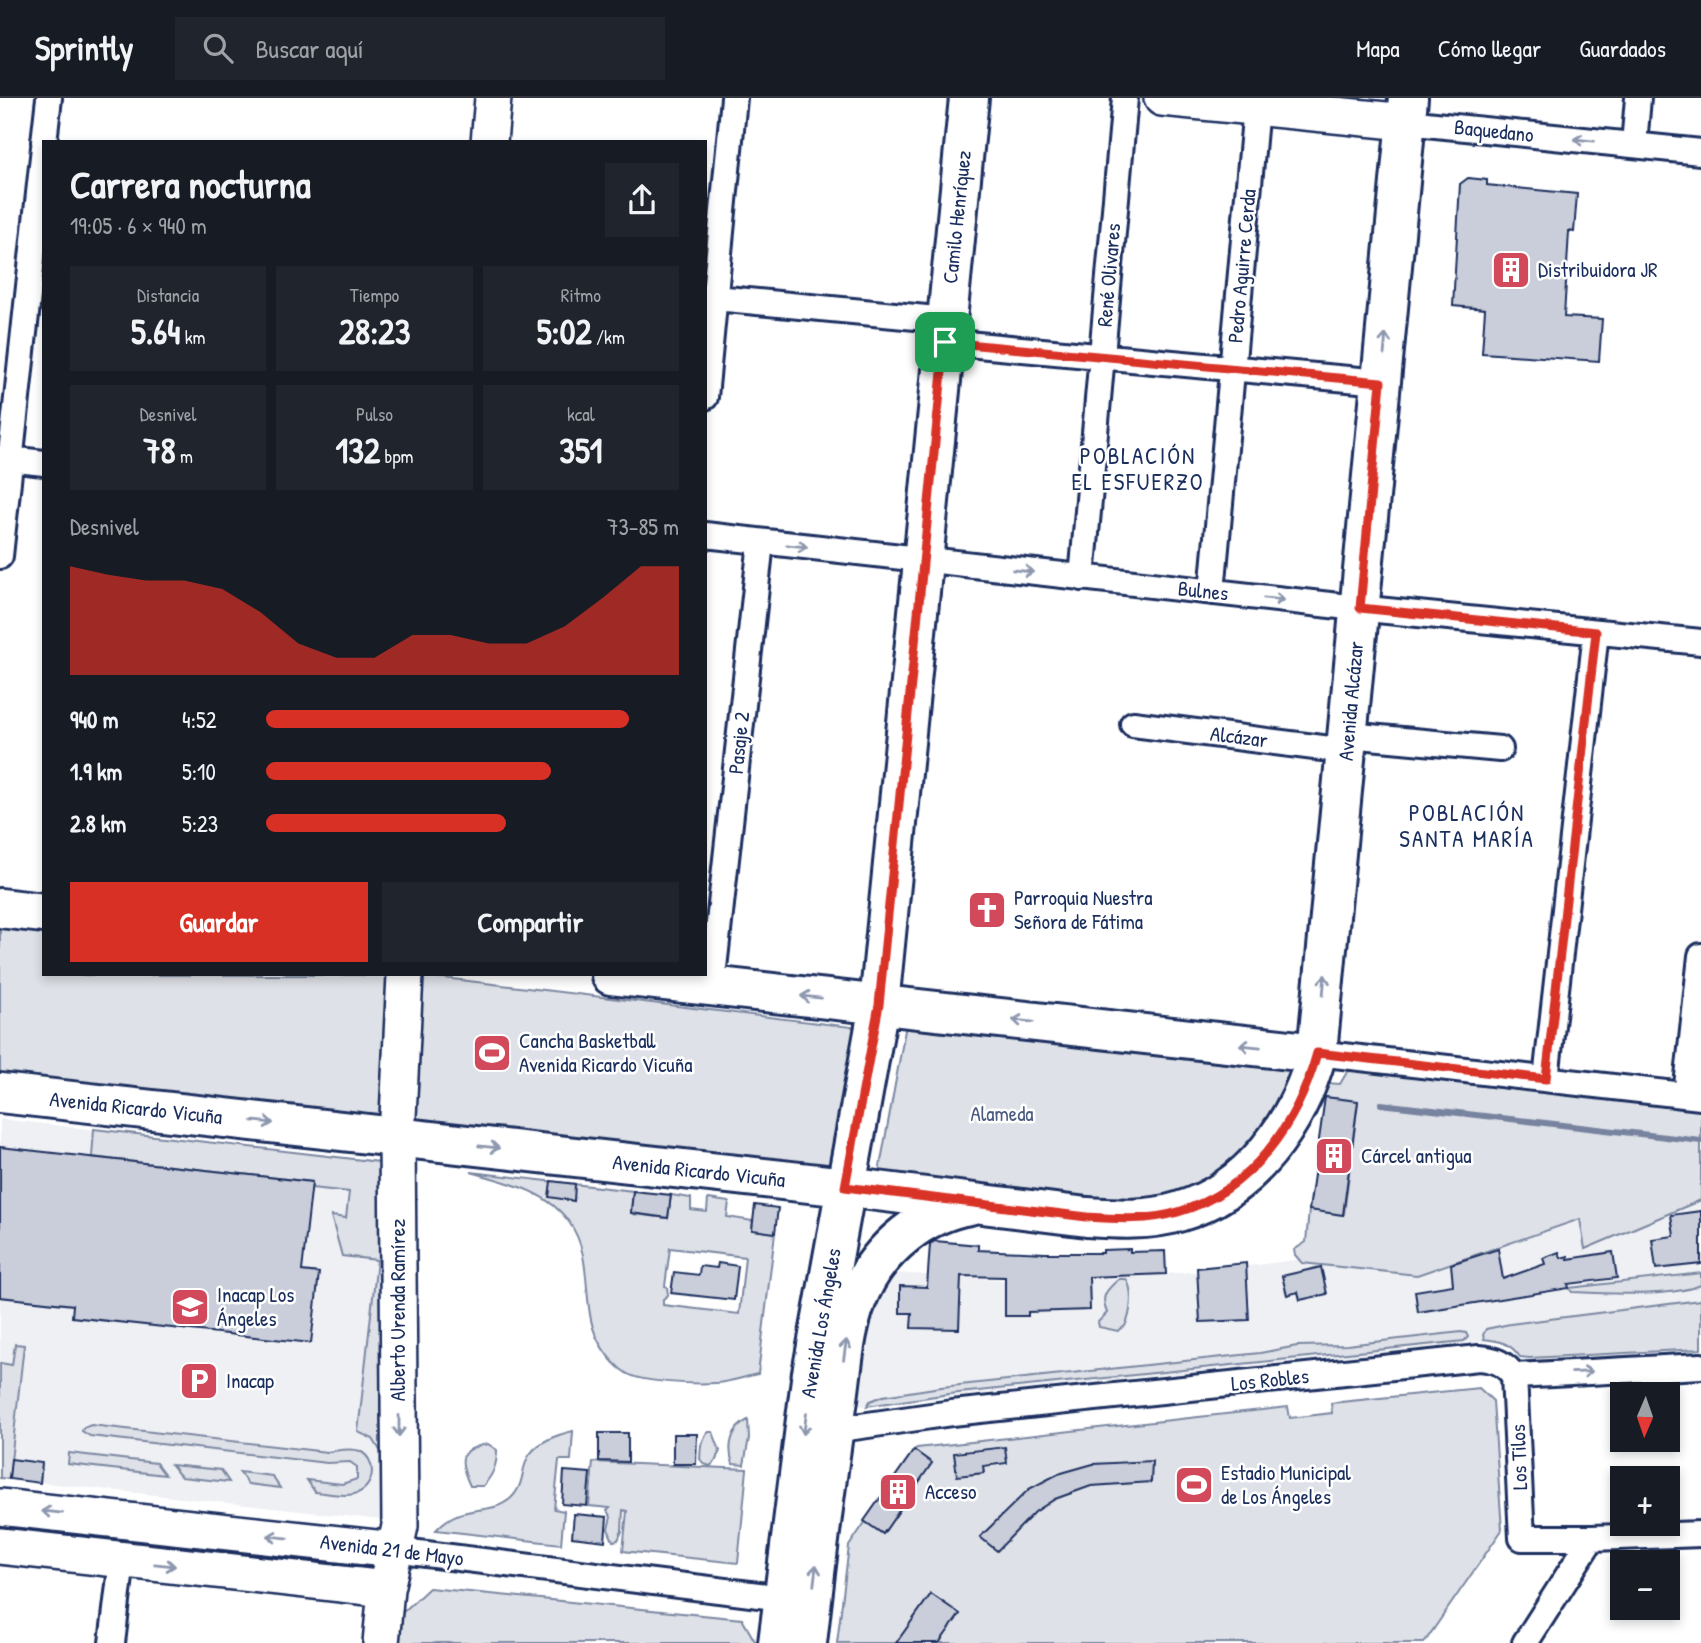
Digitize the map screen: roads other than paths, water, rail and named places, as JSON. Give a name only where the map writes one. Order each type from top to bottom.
[{"type":"main road","name":"Camilo Henríquez","points":[[879,1005],[969,98]]},
{"type":"main road","name":"Avenida Alcázar","points":[[1317,1053],[1407,110]]},
{"type":"main road","points":[[0,908],[42,913]]},
{"type":"main road","points":[[620,976],[1317,1053]]},
{"type":"main road","name":"Avenida Los Ángeles","points":[[778,1643],[811,1379],[879,1005]]},
{"type":"main road","name":"Avenida Ricardo Vicuña","points":[[0,1093],[1121,1219],[1175,1213],[1202,1204],[1240,1178],[1286,1129],[1298,1106],[1317,1053]]},
{"type":"main road","name":"Avenida Los Ángeles","points":[[807,1643],[833,1430],[855,1302],[866,1279],[890,1247],[911,1230],[948,1210],[973,1204]]},
{"type":"street","points":[[44,140],[49,98]]},
{"type":"street","points":[[489,140],[493,98]]},
{"type":"street","points":[[707,357],[710,297],[734,98]]},
{"type":"street","name":"René Olivares","points":[[1082,578],[1125,98]]},
{"type":"street","name":"Baquedano","points":[[1161,98],[1256,107],[1407,110],[1634,145],[1701,152]]},
{"type":"street","points":[[1634,145],[1637,98]]},
{"type":"street","name":"Pedro Aguirre Cerda","points":[[1212,592],[1256,107]]},
{"type":"street","points":[[0,556],[5,459],[42,163]]},
{"type":"street","points":[[710,297],[1102,356],[1381,382]]},
{"type":"street","points":[[5,459],[42,463]]},
{"type":"street","name":"Bulnes","points":[[707,535],[1360,608],[1701,642]]},
{"type":"street","name":"Pasaje 2","points":[[712,986],[761,542]]},
{"type":"street","points":[[1546,1079],[1596,632]]},
{"type":"street","name":"Alcázar","points":[[1133,723],[1347,743],[1500,749]]},
{"type":"street","points":[[1317,1053],[1693,1096],[1701,956]]},
{"type":"street","name":"Alberto Urenda Ramírez","points":[[381,1643],[386,1589],[400,1526],[397,1137],[405,976]]},
{"type":"street","name":"Los Robles","points":[[833,1430],[952,1413],[1479,1358],[1494,1359],[1514,1376]]},
{"type":"street","points":[[1514,1376],[1701,1366]]},
{"type":"street","name":"Los Tilos","points":[[1514,1376],[1522,1538],[1592,1538]]},
{"type":"street","name":"Avenida 21 de Mayo","points":[[0,1507],[394,1550],[783,1598]]},
{"type":"street","points":[[1525,1643],[1592,1538],[1701,1534]]},
{"type":"street","points":[[313,1581],[320,1572],[318,1542]]},
{"type":"street","name":"Avenida 21 de Mayo","points":[[0,1546],[386,1589]]},
{"type":"street","points":[[112,1643],[122,1560]]},
{"type":"waterway","points":[[1381,1104],[1701,1141]]},
{"type":"place","name":"Distribuidora JR","points":[[1511,270]]},
{"type":"place","name":"Parroquia Nuestra Señora de Fátima","points":[[987,910]]},
{"type":"place","name":"Cancha Basketball Avenida Ricardo Vicuña","points":[[492,1053]]},
{"type":"place","name":"Cárcel antigua","points":[[1334,1156]]},
{"type":"place","name":"Inacap Los Ángeles","points":[[190,1307]]},
{"type":"place","name":"Inacap","points":[[199,1381]]},
{"type":"place","name":"Estadio Municipal de Los Ángeles","points":[[1194,1485]]},
{"type":"place","name":"Acceso","points":[[898,1492]]},
{"type":"district","name":"POBLACIÓN EL ESFUERZO","points":[[1138,469]]},
{"type":"district","name":"POBLACIÓN SANTA MARÍA","points":[[1467,826]]},
{"type":"park label","name":"Alameda","points":[[1002,1114]]}]
